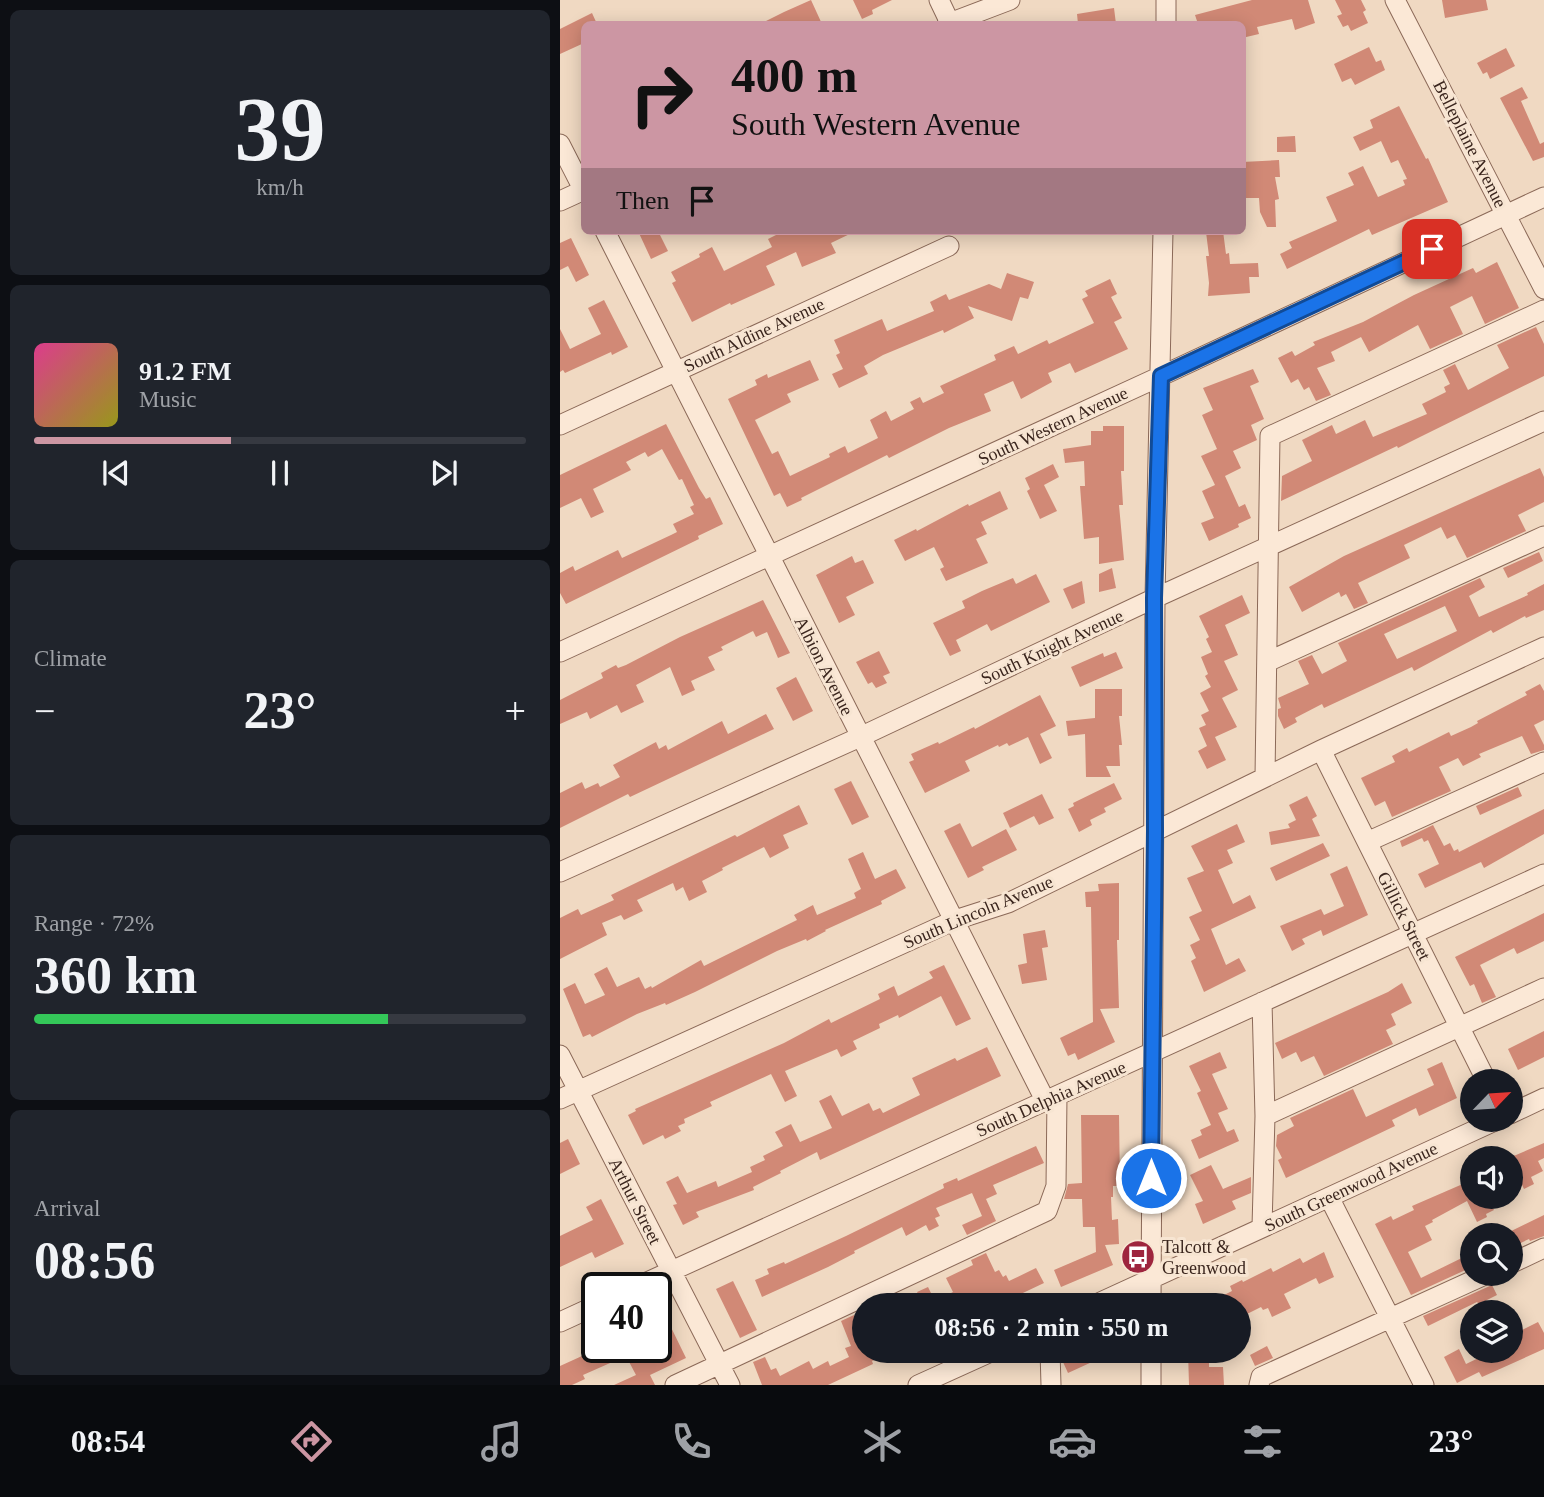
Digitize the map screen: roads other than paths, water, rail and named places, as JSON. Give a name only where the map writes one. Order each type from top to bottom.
[{"type":"street","points":[[939,0],[947,21]]},
{"type":"street","points":[[956,21],[1010,0]]},
{"type":"street","points":[[1166,0],[1166,21]]},
{"type":"street","name":"Belleplaine Avenue","points":[[1395,0],[1544,289]]},
{"type":"street","points":[[560,144],[581,185]]},
{"type":"street","points":[[560,201],[581,192]]},
{"type":"street","name":"South Western Avenue","points":[[560,652],[1544,197]]},
{"type":"street","name":"Albion Avenue","points":[[607,235],[860,737],[1051,1098]]},
{"type":"street","points":[[1152,1293],[1154,598],[1163,235]]},
{"type":"street","name":"South Aldine Avenue","points":[[560,425],[949,246]]},
{"type":"street","points":[[1265,777],[1270,436],[1544,310]]},
{"type":"street","name":"South Knight Avenue","points":[[560,872],[860,737],[1154,598],[1544,421]]},
{"type":"street","points":[[1267,662],[1544,536]]},
{"type":"street","name":"South Lincoln Avenue","points":[[560,1099],[955,920],[1008,904],[1321,750],[1544,647]]},
{"type":"street","name":"Gillick Street","points":[[1321,750],[1481,1069]]},
{"type":"street","points":[[1367,842],[1544,762]]},
{"type":"street","name":"South Delphia Avenue","points":[[671,1271],[1544,874]]},
{"type":"street","points":[[1265,1116],[1544,988]]},
{"type":"street","points":[[1262,1002],[1265,1116],[1262,1227]]},
{"type":"street","name":"Arthur Street","points":[[560,1055],[730,1385]]},
{"type":"street","points":[[675,1385],[1047,1211],[1056,1185],[1051,1098]]},
{"type":"street","points":[[1523,1108],[1544,1098]]},
{"type":"street","name":"South Greenwood Avenue","points":[[1120,1293],[1470,1132]]},
{"type":"street","points":[[1329,1197],[1424,1385]]},
{"type":"street","points":[[1523,1258],[1544,1248]]},
{"type":"street","points":[[1259,1385],[1261,1377],[1462,1286]]},
{"type":"street","points":[[560,1322],[581,1312]]},
{"type":"street","points":[[918,1385],[967,1363]]},
{"type":"street","points":[[1050,1363],[1051,1385]]},
{"type":"street","points":[[1151,1363],[1151,1385]]},
{"type":"place","name":"Talcott & Greenwood","points":[[1138,1257]]}]
